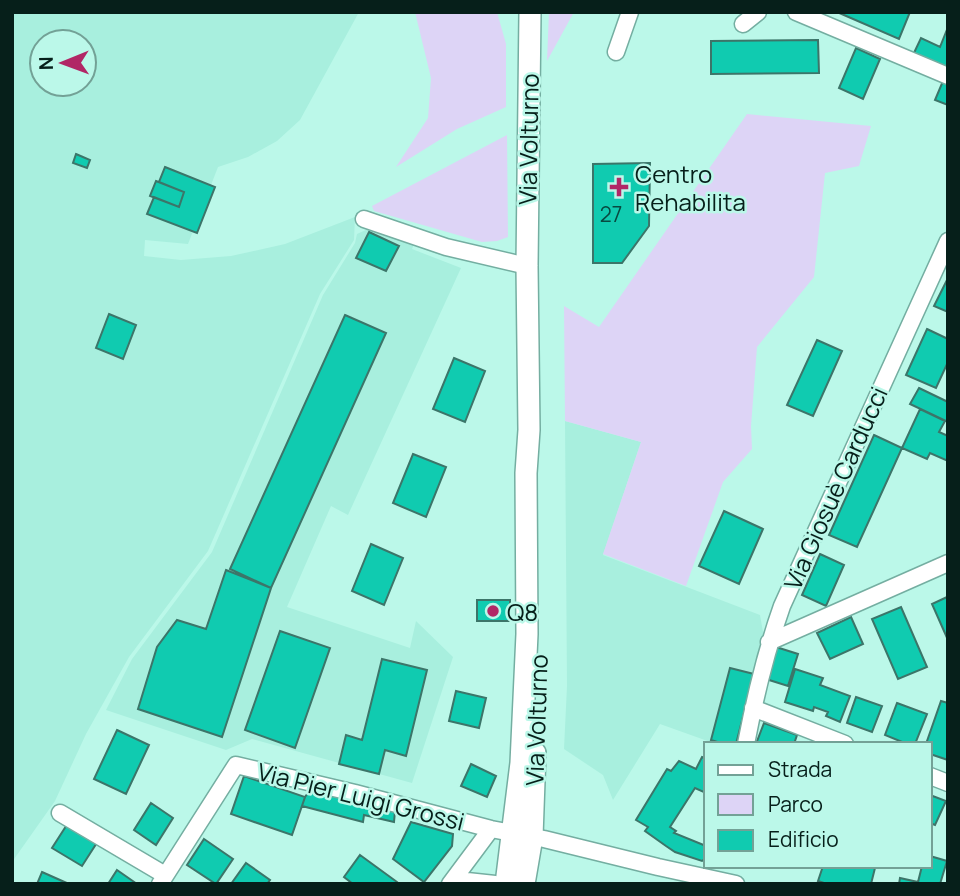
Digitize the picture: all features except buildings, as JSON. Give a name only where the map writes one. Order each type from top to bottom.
[{"type":"street","name":"Via Volturno","points":[[506,884],[521,763],[527,634],[530,12]]},
{"type":"street","points":[[617,52],[631,12]]},
{"type":"street","points":[[743,24],[758,12]]},
{"type":"street","points":[[796,12],[948,76]]},
{"type":"street","points":[[363,219],[446,247],[527,266]]},
{"type":"street","name":"Via Giosuè Carducci","points":[[746,742],[769,642],[782,606],[948,241]]},
{"type":"street","points":[[769,642],[948,563]]},
{"type":"street","points":[[753,708],[840,742]]},
{"type":"street","name":"Via Pier Luigi Grossi","points":[[60,813],[162,880],[236,765],[512,833]]},
{"type":"street","name":"Via Volturno","points":[[512,833],[524,884]]},
{"type":"street","points":[[450,884],[512,833],[658,867],[728,879]]},
{"type":"street","points":[[450,884],[467,881],[495,884]]},
{"type":"shaded area","points":[[12,12],[359,12],[300,120],[277,141],[248,157],[218,167],[188,244],[145,240],[144,256],[181,260],[231,256],[285,244],[355,217],[354,240],[320,294],[208,551],[129,657],[86,734],[55,801],[12,862]]},
{"type":"shaded area","points":[[368,229],[414,244],[412,249],[461,268],[348,515],[331,506],[287,607],[410,648],[416,621],[453,657],[412,783],[252,739],[226,750],[106,710],[132,659],[212,552],[323,295],[355,243],[357,234]]},
{"type":"shaded area","points":[[565,421],[641,442],[603,555],[760,615],[763,632],[763,650],[741,742],[710,742],[660,724],[613,800],[603,775],[564,749],[567,686]]},
{"type":"green space","points":[[415,12],[497,12],[506,44],[506,107],[457,129],[396,167],[428,118],[431,78]]},
{"type":"green space","points":[[549,12],[574,12],[547,61]]},
{"type":"green space","points":[[747,114],[871,126],[859,166],[825,173],[814,277],[757,347],[751,426],[752,449],[723,482],[686,586],[603,554],[641,442],[565,421],[564,306],[599,327]]},
{"type":"green space","points":[[507,135],[508,237],[482,242],[374,211],[372,206]]},
{"type":"place","name":"Centro Rehabilita","points":[[619,187]]},
{"type":"place","name":"Q8","points":[[493,611]]}]
